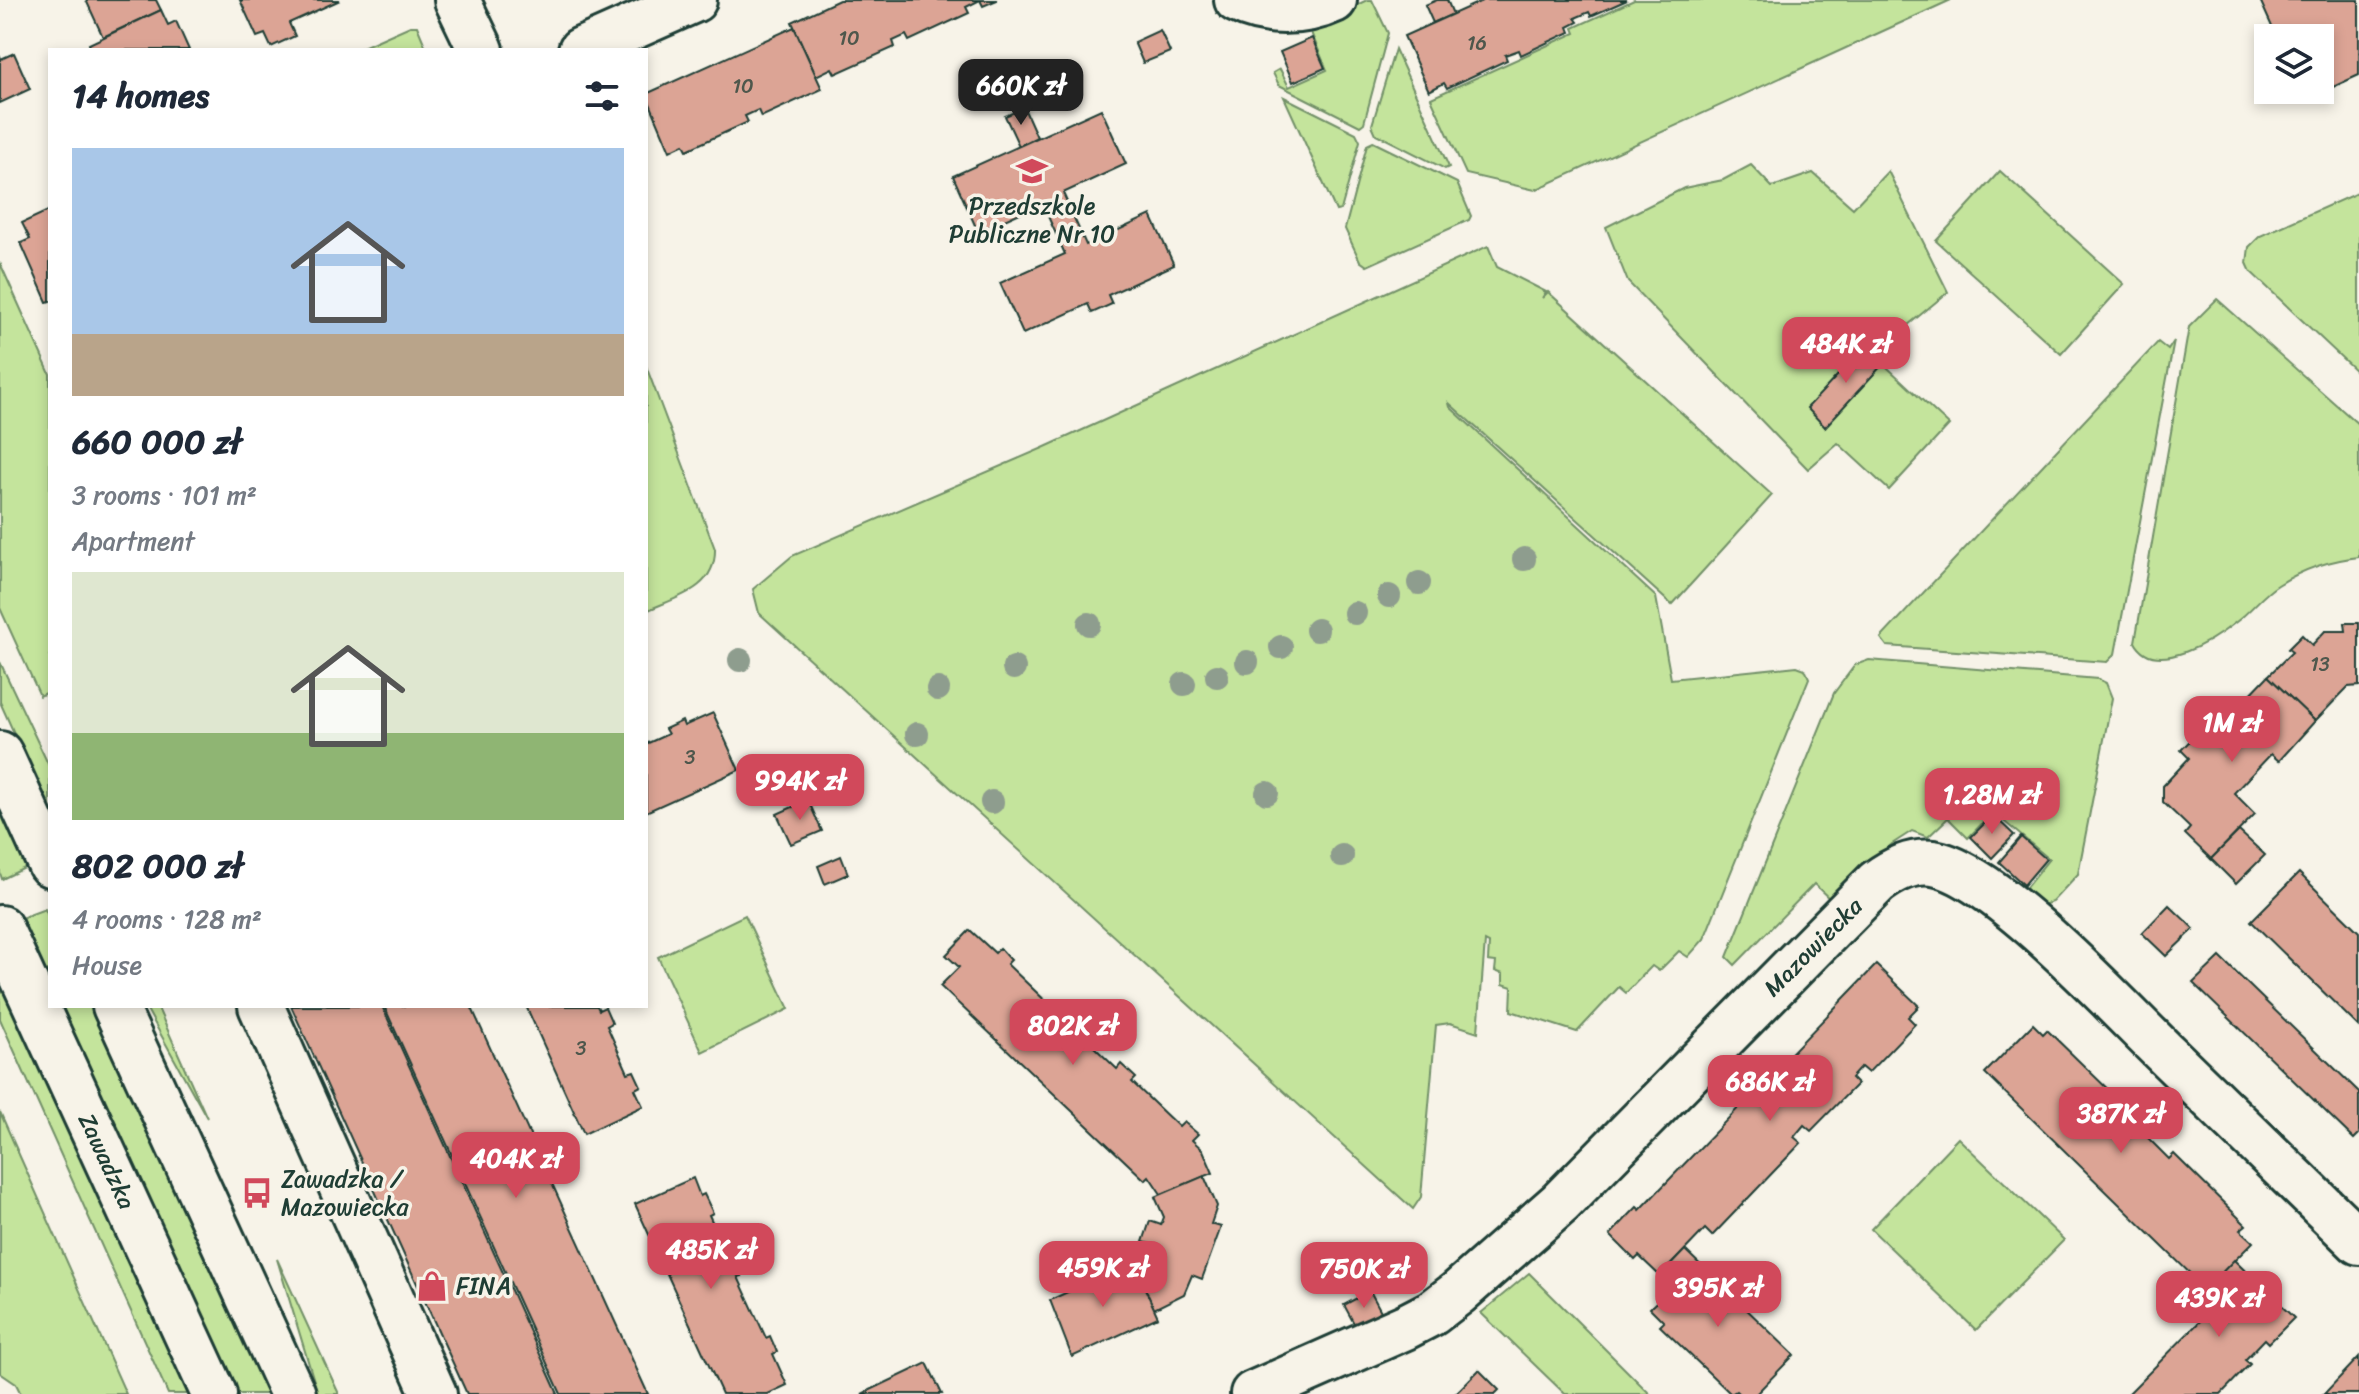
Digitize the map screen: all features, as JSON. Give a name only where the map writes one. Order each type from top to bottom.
[{"type":"street","points":[[457,0],[480,48]]},
{"type":"street","points":[[586,48],[694,0]]},
{"type":"street","points":[[1237,0],[1255,10],[1281,12],[1334,0]]},
{"type":"street","points":[[0,754],[48,860]]},
{"type":"street","name":"Mazowiecka","points":[[1253,1394],[1405,1327],[1432,1313],[1458,1293],[1560,1203],[1877,882],[1891,871],[1909,865],[1933,863],[1958,872],[2037,929],[2359,1242]]},
{"type":"street","name":"Zawadzka","points":[[0,928],[214,1394]]},
{"type":"street","points":[[116,1008],[293,1394]]},
{"type":"street","points":[[262,1008],[434,1394]]},
{"type":"green space","points":[[1372,0],[1388,33],[1364,123],[1360,126],[1279,85],[1273,73],[1280,69],[1289,87],[1327,70],[1309,28]]},
{"type":"green space","points":[[1634,0],[1951,0],[1535,190],[1466,174],[1431,98],[1575,33],[1573,28]]},
{"type":"green space","points":[[410,26],[417,26],[426,48],[360,48]]},
{"type":"green space","points":[[1395,49],[1449,167],[1445,169],[1376,134],[1372,125]]},
{"type":"green space","points":[[1284,97],[1356,133],[1360,141],[1341,210],[1336,211]]},
{"type":"green space","points":[[1373,142],[1457,183],[1471,216],[1469,220],[1367,266],[1360,261],[1345,229],[1367,145]]},
{"type":"green space","points":[[1751,165],[1772,187],[1813,173],[1853,208],[1888,171],[1948,292],[1873,354],[1949,425],[1889,490],[1838,443],[1808,469],[1628,282],[1606,227],[1684,188],[1723,180]]},
{"type":"green space","points":[[2000,171],[2124,284],[2061,354],[1936,241]]},
{"type":"green space","points":[[2359,192],[2359,374],[2251,272],[2247,263],[2249,247],[2260,236]]},
{"type":"green space","points":[[1488,246],[1497,267],[1546,292],[1542,298],[1548,292],[1772,495],[1672,605],[1449,403],[1450,407],[1656,597],[1671,679],[1797,666],[1805,669],[1809,678],[1704,939],[1688,957],[1679,951],[1659,971],[1652,966],[1626,993],[1619,987],[1577,1032],[1511,1011],[1512,987],[1503,984],[1503,974],[1495,971],[1496,962],[1488,961],[1489,943],[1485,941],[1478,1032],[1450,1023],[1436,1025],[1421,1197],[1413,1209],[759,613],[753,589],[792,556],[1043,448]]},
{"type":"green space","points":[[0,263],[48,370],[48,692],[40,696],[0,608]]},
{"type":"green space","points":[[2217,299],[2359,425],[2359,557],[2327,563],[2297,574],[2272,589],[2214,638],[2184,652],[2156,657],[2144,652],[2135,642],[2189,327]]},
{"type":"green space","points":[[2174,341],[2115,654],[2107,662],[1887,646],[1881,638],[2158,342],[2168,350]]},
{"type":"green space","points":[[648,371],[715,549],[709,574],[702,583],[682,596],[648,610]]},
{"type":"green space","points":[[1869,660],[2098,679],[2106,683],[2112,698],[2078,874],[2052,902],[2040,906],[2024,890],[2049,859],[1993,812],[1968,838],[1948,818],[1928,837],[1912,831],[1892,844],[1833,902],[1814,884],[1735,965],[1727,957],[1834,693],[1855,665]]},
{"type":"green space","points":[[0,662],[48,764],[48,809],[0,702]]},
{"type":"green space","points":[[0,795],[33,864],[2,879],[0,873]]},
{"type":"green space","points":[[45,909],[48,916],[48,983],[18,919]]},
{"type":"green space","points":[[745,915],[789,1009],[702,1052],[658,957]]},
{"type":"green space","points":[[0,968],[188,1394],[168,1394],[0,1019]]},
{"type":"green space","points":[[60,1008],[91,1008],[271,1394],[238,1394]]},
{"type":"green space","points":[[146,1008],[158,1008],[207,1118]]},
{"type":"green space","points":[[0,1112],[126,1394],[21,1394],[16,1384],[0,1373]]},
{"type":"green space","points":[[1958,1138],[2064,1240],[1976,1330],[1871,1229]]},
{"type":"green space","points":[[277,1259],[339,1394],[318,1394]]},
{"type":"green space","points":[[1529,1273],[1650,1394],[1565,1394],[1481,1313]]},
{"type":"building","points":[[86,0],[156,0],[161,10],[103,37]]},
{"type":"building","points":[[240,0],[340,0],[289,23],[295,36],[271,47],[265,34],[257,37]]},
{"type":"building","points":[[839,0],[980,0],[966,7],[969,13],[909,41],[906,35],[893,41],[895,47],[835,74],[832,68],[816,76],[792,22]]},
{"type":"building","points":[[980,0],[997,0],[983,6]]},
{"type":"building","points":[[1447,0],[1453,14],[1433,23],[1425,5]]},
{"type":"building","points":[[1484,0],[1627,0],[1591,16],[1589,12],[1575,18],[1578,22],[1568,27],[1570,32],[1521,55],[1519,50],[1505,55],[1507,60],[1447,88],[1444,83],[1429,91],[1404,36]]},
{"type":"building","points":[[2260,0],[2359,0],[2359,75],[2334,87],[2334,24],[2271,24]]},
{"type":"building","points":[[161,10],[168,25],[176,21],[188,48],[90,48],[89,44]]},
{"type":"building","points":[[794,27],[822,89],[761,117],[758,110],[745,116],[748,122],[687,150],[684,144],[670,151],[648,93]]},
{"type":"building","points":[[1160,30],[1170,52],[1143,63],[1134,42]]},
{"type":"building","points":[[1312,38],[1325,68],[1293,82],[1280,52]]},
{"type":"building","points":[[14,53],[30,89],[0,103],[0,56],[1,59]]},
{"type":"building","points":[[1024,108],[1037,137],[1019,146],[1005,116]]},
{"type":"building","points":[[1101,109],[1126,164],[1063,193],[1086,245],[1151,215],[1174,265],[1108,295],[1112,304],[1092,313],[1088,304],[1023,334],[1000,283],[1065,254],[1042,203],[978,232],[953,176]]},
{"type":"building","points":[[48,211],[47,302],[21,243],[30,239],[22,223]]},
{"type":"building","points":[[1867,344],[1885,362],[1825,427],[1807,408]]},
{"type":"building","points":[[2345,623],[2359,623],[2359,686],[2348,687],[2315,721],[2268,676],[2292,652],[2288,649],[2302,635],[2312,645],[2325,631],[2346,631]]},
{"type":"building","points":[[2268,676],[2315,721],[2279,761],[2271,754],[2234,793],[2255,814],[2211,859],[2185,834],[2190,828],[2163,802],[2163,786],[2189,758],[2181,750],[2211,719],[2219,727]]},
{"type":"building","points":[[713,713],[739,770],[648,811],[648,743],[668,734],[665,729],[682,721],[684,726]]},
{"type":"building","points":[[808,800],[822,831],[791,844],[777,814]]},
{"type":"building","points":[[1993,815],[2014,835],[1992,858],[1971,837]]},
{"type":"building","points":[[2239,831],[2265,855],[2236,884],[2211,859]]},
{"type":"building","points":[[2021,837],[2046,859],[2024,885],[1999,862]]},
{"type":"building","points":[[841,856],[848,874],[825,884],[818,866]]},
{"type":"building","points":[[2299,873],[2359,932],[2359,1027],[2251,921]]},
{"type":"building","points":[[2169,905],[2194,929],[2166,956],[2142,933]]},
{"type":"building","points":[[970,930],[995,953],[1000,948],[1011,960],[1007,964],[1054,1009],[1058,1005],[1072,1018],[1068,1022],[1117,1069],[1121,1064],[1136,1078],[1132,1082],[1179,1127],[1184,1122],[1198,1134],[1192,1140],[1203,1150],[1213,1173],[1161,1194],[1149,1176],[1145,1180],[940,986],[959,967],[946,955]]},
{"type":"building","points":[[2220,957],[2359,1092],[2359,1134],[2354,1139],[2193,983]]},
{"type":"building","points":[[1876,965],[1919,1006],[1908,1017],[1915,1024],[1868,1073],[1861,1067],[1851,1078],[1857,1084],[1811,1131],[1804,1125],[1794,1137],[1801,1143],[1712,1236],[1705,1229],[1660,1276],[1639,1256],[1635,1260],[1610,1235],[1637,1207],[1640,1210]]},
{"type":"building","points":[[292,1008],[383,1008],[558,1394],[467,1394]]},
{"type":"building","points":[[385,1008],[472,1008],[648,1394],[561,1394]]},
{"type":"building","points":[[527,1008],[605,1008],[612,1023],[607,1026],[628,1073],[634,1071],[641,1086],[635,1089],[643,1106],[584,1134]]},
{"type":"building","points":[[2033,1024],[2043,1034],[2047,1030],[2118,1099],[2114,1104],[2122,1113],[2127,1108],[2152,1133],[2148,1138],[2169,1159],[2174,1154],[2246,1225],[2240,1230],[2253,1242],[2206,1289],[1985,1073]]},
{"type":"building","points":[[1204,1176],[1217,1206],[1211,1224],[1221,1227],[1202,1279],[1192,1275],[1184,1294],[1154,1309],[1133,1262],[1151,1254],[1154,1245],[1143,1242],[1150,1221],[1161,1225],[1164,1217],[1155,1197]]},
{"type":"building","points":[[693,1178],[700,1196],[704,1194],[713,1213],[709,1215],[730,1260],[734,1258],[742,1276],[738,1277],[766,1338],[770,1336],[777,1352],[773,1354],[787,1385],[768,1394],[722,1394],[635,1204]]},
{"type":"building","points":[[1685,1250],[1794,1355],[1756,1394],[1739,1394],[1736,1391],[1731,1394],[1660,1326],[1664,1322],[1650,1308],[1672,1287],[1660,1276]]},
{"type":"building","points":[[2234,1260],[2294,1318],[2269,1343],[2265,1339],[2245,1360],[2250,1364],[2221,1394],[2128,1394],[2219,1302],[2206,1289]]},
{"type":"building","points":[[1133,1262],[1158,1317],[1072,1357],[1050,1300],[1083,1285],[1080,1281],[1097,1273],[1100,1277]]},
{"type":"building","points":[[1370,1291],[1383,1315],[1357,1329],[1344,1305]]},
{"type":"building","points":[[2359,1357],[2359,1394],[2324,1394]]},
{"type":"building","points":[[927,1363],[942,1394],[862,1394]]},
{"type":"building","points":[[1479,1370],[1499,1390],[1495,1394],[1455,1394]]},
{"type":"place","name":"Przedszkole Publiczne Nr 10","points":[[1032,171]]},
{"type":"place","name":"Zawadzka / Mazowiecka","points":[[257,1193]]},
{"type":"place","name":"FINA","points":[[432,1286]]}]
